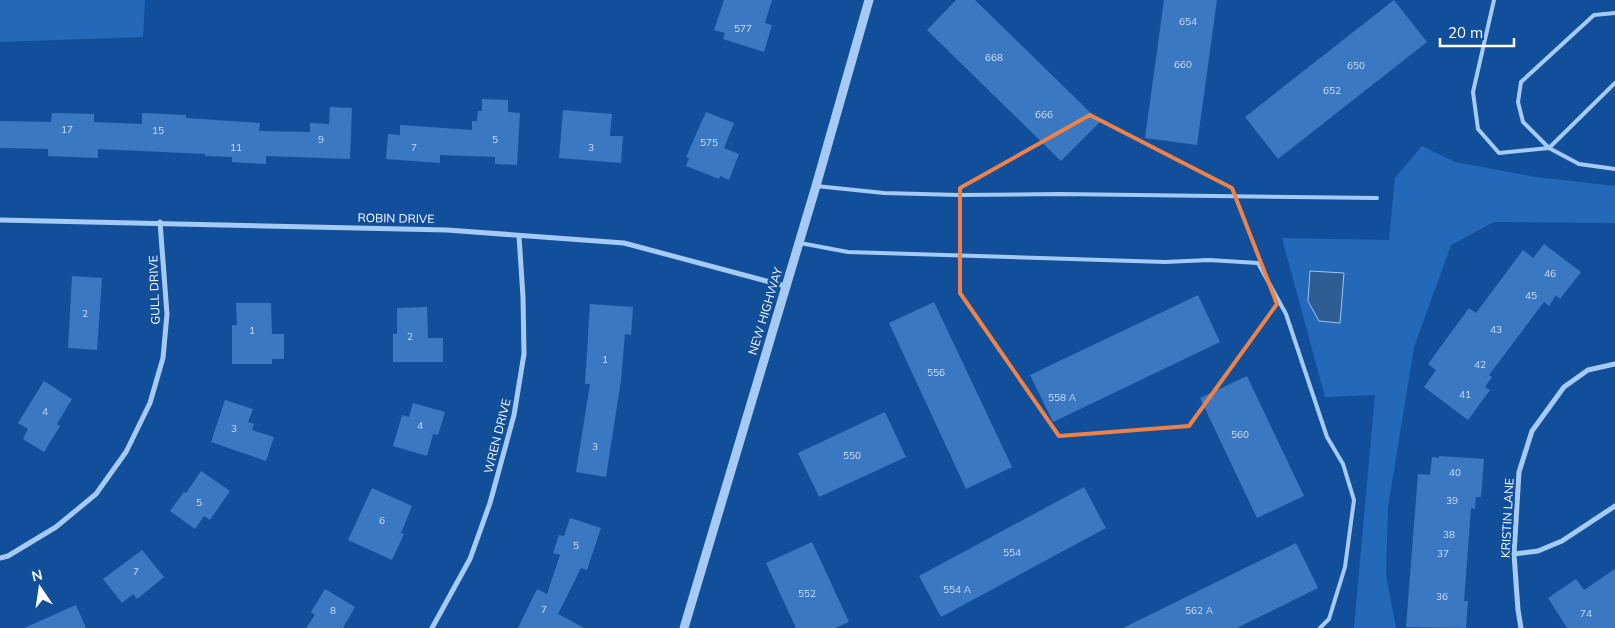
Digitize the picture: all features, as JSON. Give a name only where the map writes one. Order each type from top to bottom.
[{"type":"street","name":"NEW HIGHWAY","points":[[684,628],[816,186],[869,0]]},
{"type":"street","name":"ROBIN DRIVE","points":[[0,220],[160,222],[447,230],[624,242],[785,286]]},
{"type":"street","name":"GULL DRIVE","points":[[0,558],[8,556],[56,527],[96,494],[126,452],[150,403],[163,358],[167,314],[160,222]]},
{"type":"street","name":"WREN DRIVE","points":[[432,628],[470,559],[490,504],[514,415],[524,354],[519,236]]},
{"type":"street","name":"KRISTIN LANE","points":[[1521,628],[1514,554],[1519,472],[1532,431],[1564,387],[1588,370],[1615,364]]},
{"type":"street","points":[[1514,554],[1538,551],[1562,541],[1615,506]]},
{"type":"lane","points":[[1494,0],[1473,92],[1478,129],[1499,152],[1549,148],[1615,83]]},
{"type":"lane","points":[[1614,168],[1579,164],[1549,148],[1523,122],[1518,102],[1521,82],[1594,15],[1615,13]]},
{"type":"lane","points":[[816,186],[884,193],[959,195],[1060,194],[1377,198]]},
{"type":"lane","points":[[799,243],[848,252],[1165,262],[1209,260],[1258,263],[1286,314],[1327,437],[1343,464],[1354,500],[1345,567],[1329,619],[1320,628]]},
{"type":"highlighted area","points":[[1090,115],[1232,188],[1277,304],[1189,426],[1059,436],[960,293],[960,188]]},
{"type":"shaded area","points":[[0,0],[145,0],[143,37],[0,42]]},
{"type":"shaded area","points":[[1422,146],[1455,162],[1536,177],[1615,186],[1615,223],[1494,222],[1451,245],[1414,347],[1388,507],[1386,575],[1396,628],[1354,628],[1375,395],[1325,397],[1282,238],[1389,240],[1395,178]]},
{"type":"shaded area","points":[[1310,271],[1344,273],[1340,323],[1319,321],[1308,301]]},
{"type":"building","points":[[724,0],[772,0],[765,23],[772,25],[764,52],[723,39],[725,33],[714,30]]},
{"type":"building","points":[[956,0],[975,0],[1100,122],[1061,161],[927,30]]},
{"type":"building","points":[[1164,0],[1217,0],[1197,145],[1145,138]]},
{"type":"building","points":[[1394,0],[1427,42],[1278,159],[1245,117]]},
{"type":"building","points":[[482,99],[508,100],[508,112],[520,113],[517,165],[495,164],[495,157],[440,155],[440,163],[386,159],[388,134],[400,135],[400,125],[472,130],[472,121],[477,121],[478,111],[482,111]]},
{"type":"building","points":[[330,107],[352,108],[350,159],[266,156],[266,164],[232,162],[232,157],[205,156],[205,154],[98,149],[98,158],[48,156],[48,149],[0,148],[0,121],[51,122],[52,113],[94,114],[94,122],[142,124],[142,113],[186,115],[186,118],[260,123],[259,131],[310,132],[310,123],[329,124]]},
{"type":"building","points":[[563,110],[612,114],[610,136],[623,136],[621,163],[559,158]]},
{"type":"building","points":[[706,112],[734,123],[724,148],[739,154],[729,180],[720,176],[719,179],[686,166],[689,158],[686,157]]},
{"type":"building","points":[[1544,244],[1581,272],[1560,299],[1556,295],[1549,306],[1544,302],[1489,375],[1492,377],[1485,387],[1490,390],[1468,420],[1424,387],[1436,370],[1428,364],[1469,308],[1476,313],[1523,250],[1533,258]]},
{"type":"building","points":[[72,276],[102,278],[97,350],[68,348]]},
{"type":"building","points":[[1198,295],[1220,342],[1053,422],[1030,375]]},
{"type":"building","points":[[934,302],[1012,467],[966,489],[889,323]]},
{"type":"building","points":[[236,303],[271,303],[272,334],[284,334],[284,359],[272,359],[272,364],[232,364],[232,325],[237,325]]},
{"type":"building","points":[[590,304],[633,307],[631,335],[625,334],[621,380],[606,477],[576,472],[590,384],[585,384]]},
{"type":"building","points":[[427,307],[428,338],[443,338],[443,362],[393,362],[393,334],[397,334],[397,308]]},
{"type":"building","points":[[1247,376],[1304,496],[1257,518],[1200,398]]},
{"type":"building","points":[[44,381],[72,399],[57,424],[60,426],[44,452],[23,439],[28,429],[18,423]]},
{"type":"building","points":[[225,400],[253,409],[248,422],[254,424],[252,430],[274,437],[266,461],[211,442]]},
{"type":"building","points":[[413,403],[445,412],[438,435],[433,434],[427,456],[393,446],[402,415],[409,417]]},
{"type":"building","points":[[885,412],[906,457],[819,497],[798,453]]},
{"type":"building","points":[[1439,456],[1484,459],[1481,497],[1476,497],[1475,509],[1471,508],[1464,601],[1468,601],[1466,628],[1406,627],[1418,474],[1430,475],[1432,457],[1439,458]]},
{"type":"building","points":[[201,471],[230,491],[210,520],[204,516],[195,529],[170,511],[184,492],[186,493]]},
{"type":"building","points":[[1084,487],[1106,528],[941,617],[919,576]]},
{"type":"building","points":[[372,488],[412,506],[401,533],[404,534],[392,560],[348,540]]},
{"type":"building","points":[[570,518],[601,528],[587,570],[581,568],[558,614],[584,628],[518,628],[537,589],[547,594],[560,555],[553,553],[559,535],[564,536]]},
{"type":"building","points":[[812,542],[849,622],[835,628],[796,628],[766,563]]},
{"type":"building","points":[[1296,543],[1318,588],[1237,628],[1123,628]]},
{"type":"building","points":[[142,550],[164,577],[137,599],[133,594],[122,603],[103,579]]},
{"type":"building","points":[[1615,569],[1615,628],[1567,628],[1548,598],[1576,579],[1584,590]]},
{"type":"building","points":[[325,589],[355,607],[343,628],[306,628],[315,615],[311,612]]},
{"type":"building","points":[[76,605],[86,628],[24,628]]}]
